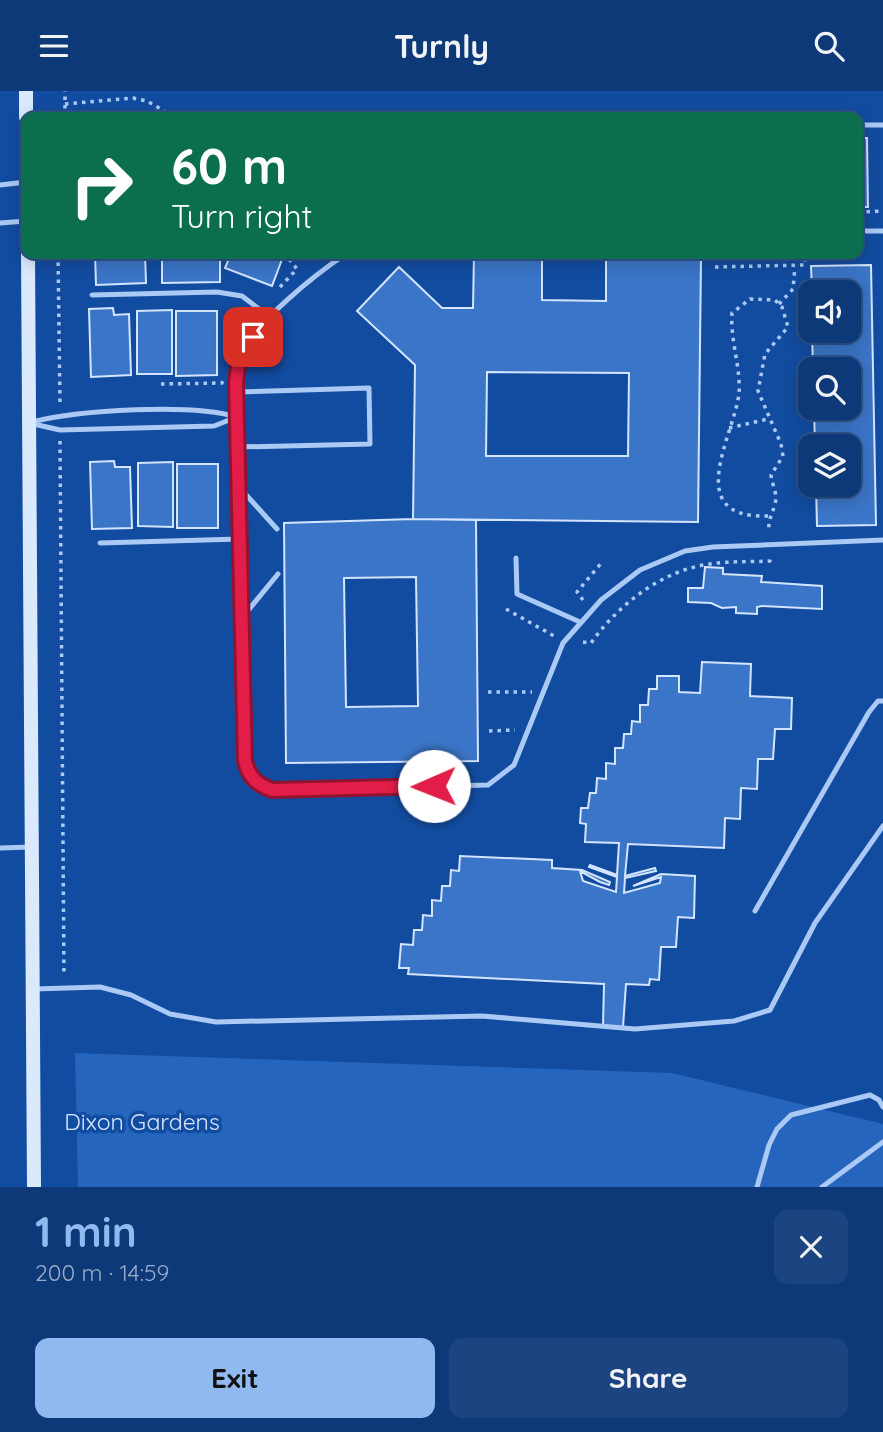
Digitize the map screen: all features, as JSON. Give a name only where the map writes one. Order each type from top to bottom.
[{"type":"main road","points":[[26,91],[26,112]]},
{"type":"main road","points":[[28,259],[34,1187]]},
{"type":"lane","points":[[863,125],[883,125]]},
{"type":"lane","points":[[0,185],[21,183]]},
{"type":"lane","points":[[0,223],[21,221]]},
{"type":"lane","points":[[863,231],[883,231]]},
{"type":"lane","points":[[339,259],[315,275],[271,318],[244,348],[239,359],[238,487],[245,761],[248,773],[259,785],[272,790],[488,785],[514,765],[567,638],[580,622],[621,584],[663,559],[685,551],[713,547],[883,540]]},
{"type":"lane","points":[[92,295],[217,292],[242,296],[271,318]]},
{"type":"lane","points":[[237,392],[369,388],[370,444],[238,447]]},
{"type":"lane","points":[[28,423],[60,415],[214,410],[237,417]]},
{"type":"lane","points":[[28,423],[60,430],[214,426],[237,417]]},
{"type":"lane","points":[[238,487],[277,529]]},
{"type":"lane","points":[[100,543],[240,539]]},
{"type":"lane","points":[[516,558],[517,594],[580,622]]},
{"type":"lane","points":[[241,619],[278,575]]},
{"type":"lane","points":[[755,911],[869,712],[878,701],[883,701]]},
{"type":"lane","points":[[34,989],[106,989],[131,995],[170,1014],[216,1022],[482,1016],[635,1029],[734,1021],[769,1010],[815,923],[883,826]]},
{"type":"lane","points":[[0,848],[32,847]]},
{"type":"lane","points":[[757,1187],[756,1180],[769,1145],[777,1129],[791,1115],[870,1095],[879,1100],[883,1107]]},
{"type":"lane","points":[[822,1187],[883,1142]]},
{"type":"path","points":[[65,91],[65,112]]},
{"type":"path","points":[[65,104],[133,98],[147,101],[166,112]]},
{"type":"path","points":[[863,212],[883,211]]},
{"type":"path","points":[[58,259],[60,415]]},
{"type":"path","points":[[715,267],[795,266],[805,265],[805,259]]},
{"type":"path","points":[[779,304],[793,289],[795,266]]},
{"type":"path","points":[[506,609],[553,636],[591,643],[614,614],[649,588],[676,574],[711,563],[770,561],[768,516],[775,505],[776,493],[771,475],[783,456],[781,444],[758,391],[765,353],[788,327],[787,318],[775,300],[750,299],[733,313],[739,396],[723,442],[718,475],[725,501],[742,514],[768,516]]},
{"type":"path","points":[[728,429],[768,419]]},
{"type":"path","points":[[60,430],[64,988]]},
{"type":"path","points":[[488,692],[534,692]]},
{"type":"green space","name":"Dixon Gardens","points":[[75,1053],[672,1073],[883,1124],[883,1187],[78,1187]]},
{"type":"building","points":[[863,138],[867,138],[868,207],[863,207]]},
{"type":"building","points":[[95,259],[145,259],[146,283],[96,285]]},
{"type":"building","points":[[162,259],[220,259],[220,282],[162,283]]},
{"type":"building","points":[[229,259],[282,259],[272,286],[225,268]]},
{"type":"building","points":[[474,259],[542,259],[542,300],[606,301],[606,259],[701,259],[698,522],[413,519],[415,365],[357,311],[399,267],[442,308],[473,308]],"holes":[[[487,372],[629,373],[628,456],[486,456]]]},
{"type":"building","points":[[871,265],[876,525],[817,526],[816,497],[861,497],[861,434],[815,434],[814,420],[861,420],[861,357],[813,357],[812,343],[861,343],[861,280],[812,280],[811,266]]},
{"type":"building","points":[[113,308],[114,315],[129,314],[131,375],[91,377],[89,309]]},
{"type":"building","points":[[172,310],[172,374],[137,374],[137,311]]},
{"type":"building","points":[[176,311],[217,311],[217,375],[176,376]]},
{"type":"building","points":[[114,461],[115,467],[130,467],[132,528],[92,529],[90,462]]},
{"type":"building","points":[[173,462],[173,527],[138,526],[138,463]]},
{"type":"building","points":[[177,464],[218,464],[218,528],[177,528]]},
{"type":"building","points":[[476,520],[478,761],[286,763],[284,523]],"holes":[[[416,577],[418,706],[346,707],[344,578]]]},
{"type":"building","points":[[705,567],[723,568],[723,574],[762,576],[761,582],[822,586],[822,609],[762,606],[757,607],[757,614],[736,613],[736,607],[722,608],[711,603],[688,602],[688,588],[703,588]]},
{"type":"building","points":[[702,662],[751,664],[750,696],[792,698],[791,729],[775,729],[773,759],[758,759],[757,789],[741,788],[740,819],[725,818],[724,848],[628,844],[625,876],[655,868],[656,871],[625,878],[624,893],[660,883],[661,877],[633,886],[661,874],[695,876],[694,918],[678,917],[676,947],[661,947],[659,980],[650,979],[649,985],[626,984],[623,1027],[603,1026],[604,984],[408,974],[409,968],[399,968],[401,944],[413,945],[414,930],[422,930],[423,915],[432,916],[432,900],[441,901],[442,886],[450,886],[451,870],[459,871],[460,856],[552,860],[552,868],[582,870],[610,882],[609,885],[600,882],[580,871],[583,881],[616,892],[617,877],[589,867],[590,865],[617,875],[619,843],[585,842],[586,824],[580,823],[581,808],[588,808],[590,793],[596,793],[597,778],[606,779],[606,763],[615,764],[615,748],[623,748],[624,734],[631,734],[632,721],[640,722],[640,705],[648,705],[649,689],[657,689],[657,676],[679,676],[679,692],[700,693]]},
{"type":"route","points":[[253,337],[239,359],[236,382],[245,761],[248,773],[259,785],[272,790],[434,786]]}]
